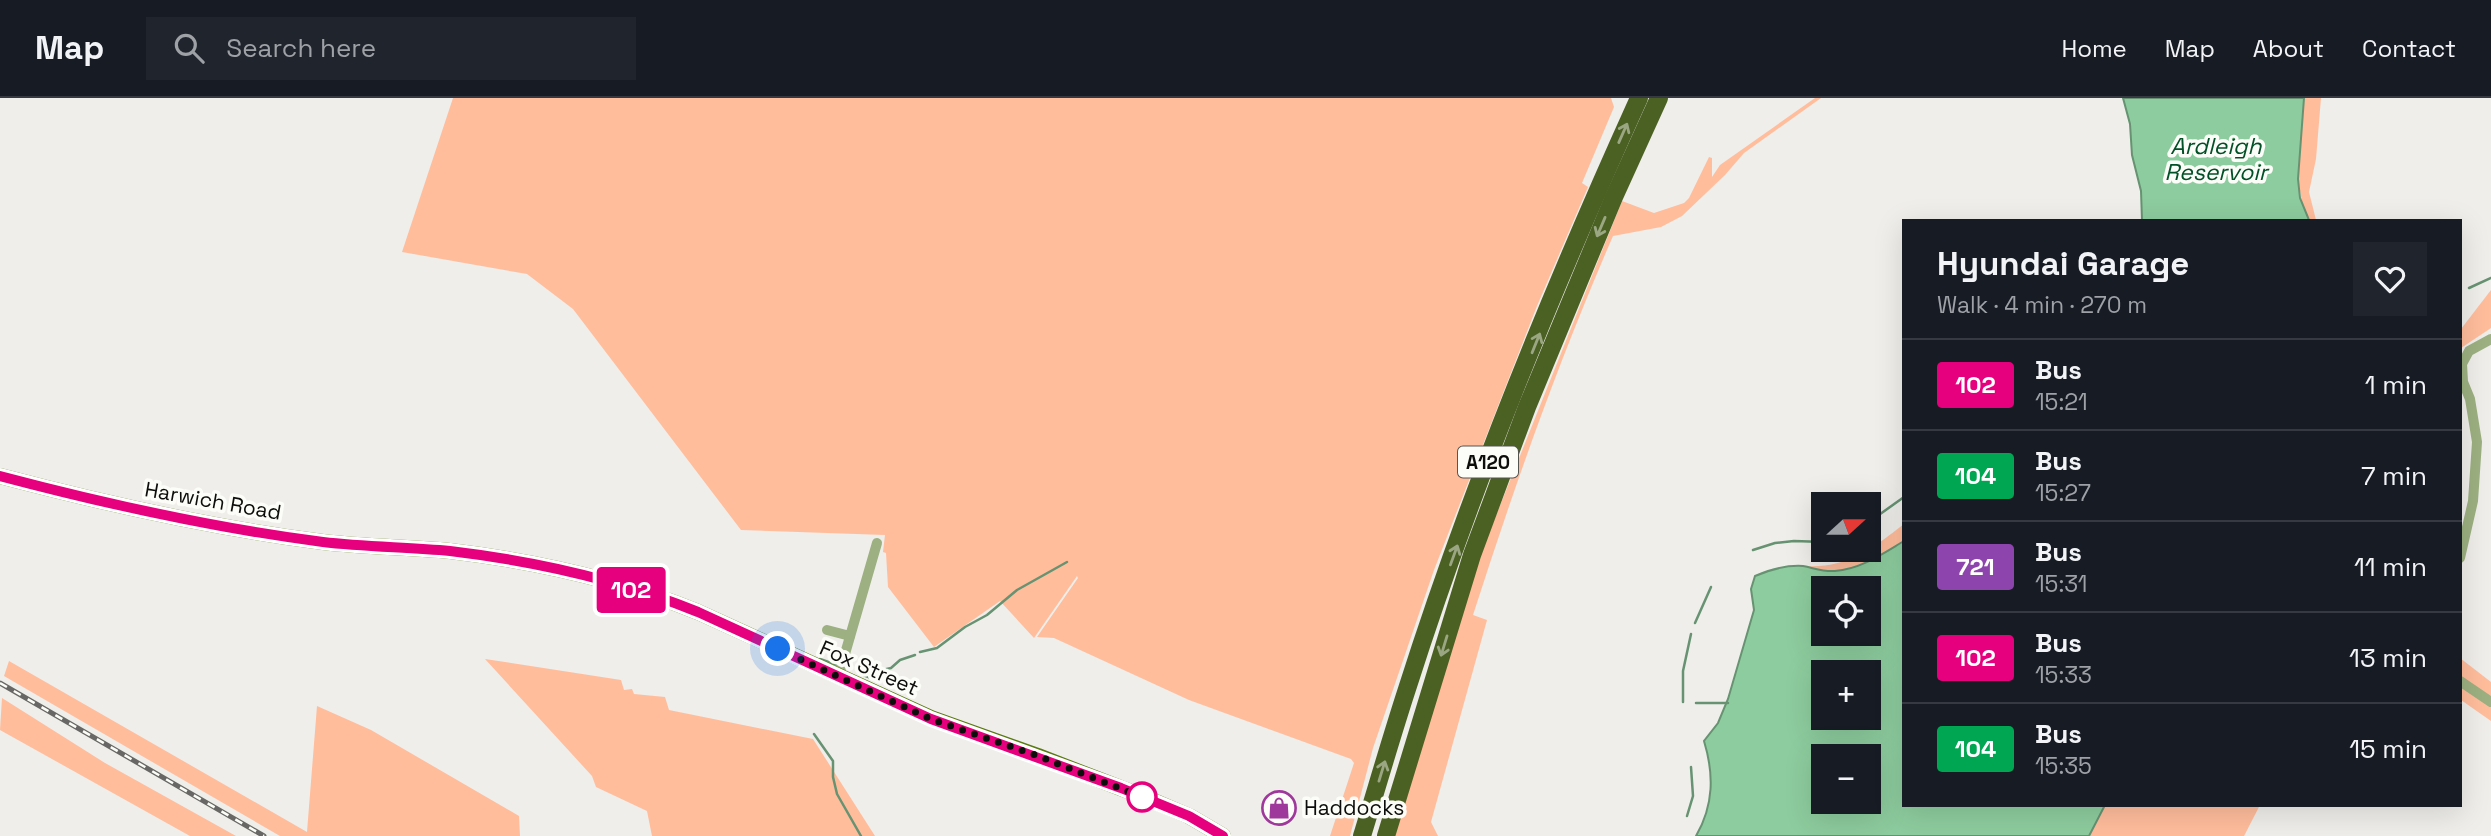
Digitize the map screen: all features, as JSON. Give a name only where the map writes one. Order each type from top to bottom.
[{"type":"highway","name":"A120","points":[[1362,836],[1407,687],[1454,552],[1525,369],[1639,98]]},
{"type":"highway","name":"A120","points":[[1386,836],[1481,531],[1532,395],[1614,197],[1659,98]]},
{"type":"main road","name":"Harwich Road","points":[[0,476],[202,522],[325,542]]},
{"type":"main road","name":"Fox Street","points":[[325,542],[472,554],[541,566],[682,606],[840,669],[931,719],[1038,756],[1149,799],[1189,816],[1223,836]]},
{"type":"street","points":[[2462,549],[2473,502],[2477,442],[2470,399],[2463,382],[2462,364],[2469,351],[2491,339]]},
{"type":"street","points":[[840,669],[877,543]]},
{"type":"street","points":[[827,629],[850,636]]},
{"type":"street","points":[[2462,682],[2491,702]]},
{"type":"shaded area","points":[[453,98],[1611,98],[1614,107],[1582,183],[1588,187],[1537,306],[1434,570],[1373,748],[1350,836],[1330,836],[1354,763],[1351,759],[1189,700],[1054,638],[1037,637],[1077,576],[1034,638],[1000,601],[934,647],[888,587],[886,553],[883,552],[885,535],[741,530],[573,309],[527,274],[402,252]]},
{"type":"shaded area","points":[[1815,98],[1821,98],[1744,153],[1682,216],[1661,227],[1613,236],[1538,424],[1473,615],[1487,620],[1431,822],[1438,836],[1388,836],[1469,583],[1622,201],[1654,213],[1684,203],[1709,157],[1712,158],[1712,177],[1720,165]]},
{"type":"shaded area","points":[[2304,98],[2321,98],[2316,159],[2309,192],[2316,219],[2309,219],[2298,179]]},
{"type":"shaded area","points":[[2491,290],[2491,328],[2462,347],[2462,328]]},
{"type":"shaded area","points":[[1902,526],[1902,542],[1881,555],[1881,542]]},
{"type":"shaded area","points":[[1868,562],[1832,571],[1803,566]]},
{"type":"shaded area","points":[[485,659],[621,680],[624,690],[632,689],[634,694],[665,697],[669,710],[813,739],[875,836],[652,836],[647,811],[596,787],[592,776]]},
{"type":"shaded area","points":[[2462,660],[2491,682],[2491,721],[2462,701]]},
{"type":"shaded area","points":[[9,661],[307,832],[317,706],[371,730],[519,816],[520,836],[280,836],[4,676]]},
{"type":"shaded area","points":[[2,698],[105,763],[236,836],[190,836],[0,730]]},
{"type":"shaded area","points":[[2104,807],[2259,807],[2244,836],[2089,836]]},
{"type":"water","name":"Ardleigh Reservoir","points":[[2123,98],[2304,98],[2298,179],[2300,198],[2309,219],[2142,219],[2141,191],[2132,155],[2130,124]]},
{"type":"water","points":[[1902,542],[1902,807],[2104,807],[2089,836],[1696,836],[1709,801],[1710,765],[1704,741],[1718,723],[1728,699],[1754,610],[1751,589],[1755,576],[1791,566],[1826,571],[1854,567],[1866,562],[1881,562],[1881,554]]},
{"type":"waterway","points":[[2469,288],[2491,278]]},
{"type":"waterway","points":[[1881,513],[1902,498]]},
{"type":"waterway","points":[[1753,550],[1775,543],[1811,542]]},
{"type":"waterway","points":[[920,652],[937,648],[965,627],[987,615],[1017,590],[1067,562]]},
{"type":"waterway","points":[[1695,623],[1711,587]]},
{"type":"waterway","points":[[1683,702],[1683,671],[1691,634]]},
{"type":"waterway","points":[[863,675],[871,678],[878,671],[891,668],[900,660],[915,655]]},
{"type":"waterway","points":[[820,659],[837,665]]},
{"type":"waterway","points":[[1696,703],[1728,703]]},
{"type":"waterway","points":[[814,734],[833,761],[837,794],[861,836]]},
{"type":"waterway","points":[[1687,816],[1693,796],[1691,767]]},
{"type":"railway","points":[[0,683],[264,836]]},
{"type":"bus line","name":"102","points":[[0,476],[202,522],[325,542],[495,557],[541,566],[663,599],[698,612],[931,719],[1121,788],[1189,816],[1223,836]]},
{"type":"place","name":"Haddocks","points":[[1279,808]]},
{"type":"route","points":[[778,649],[931,719],[1038,756],[1142,797]]}]
